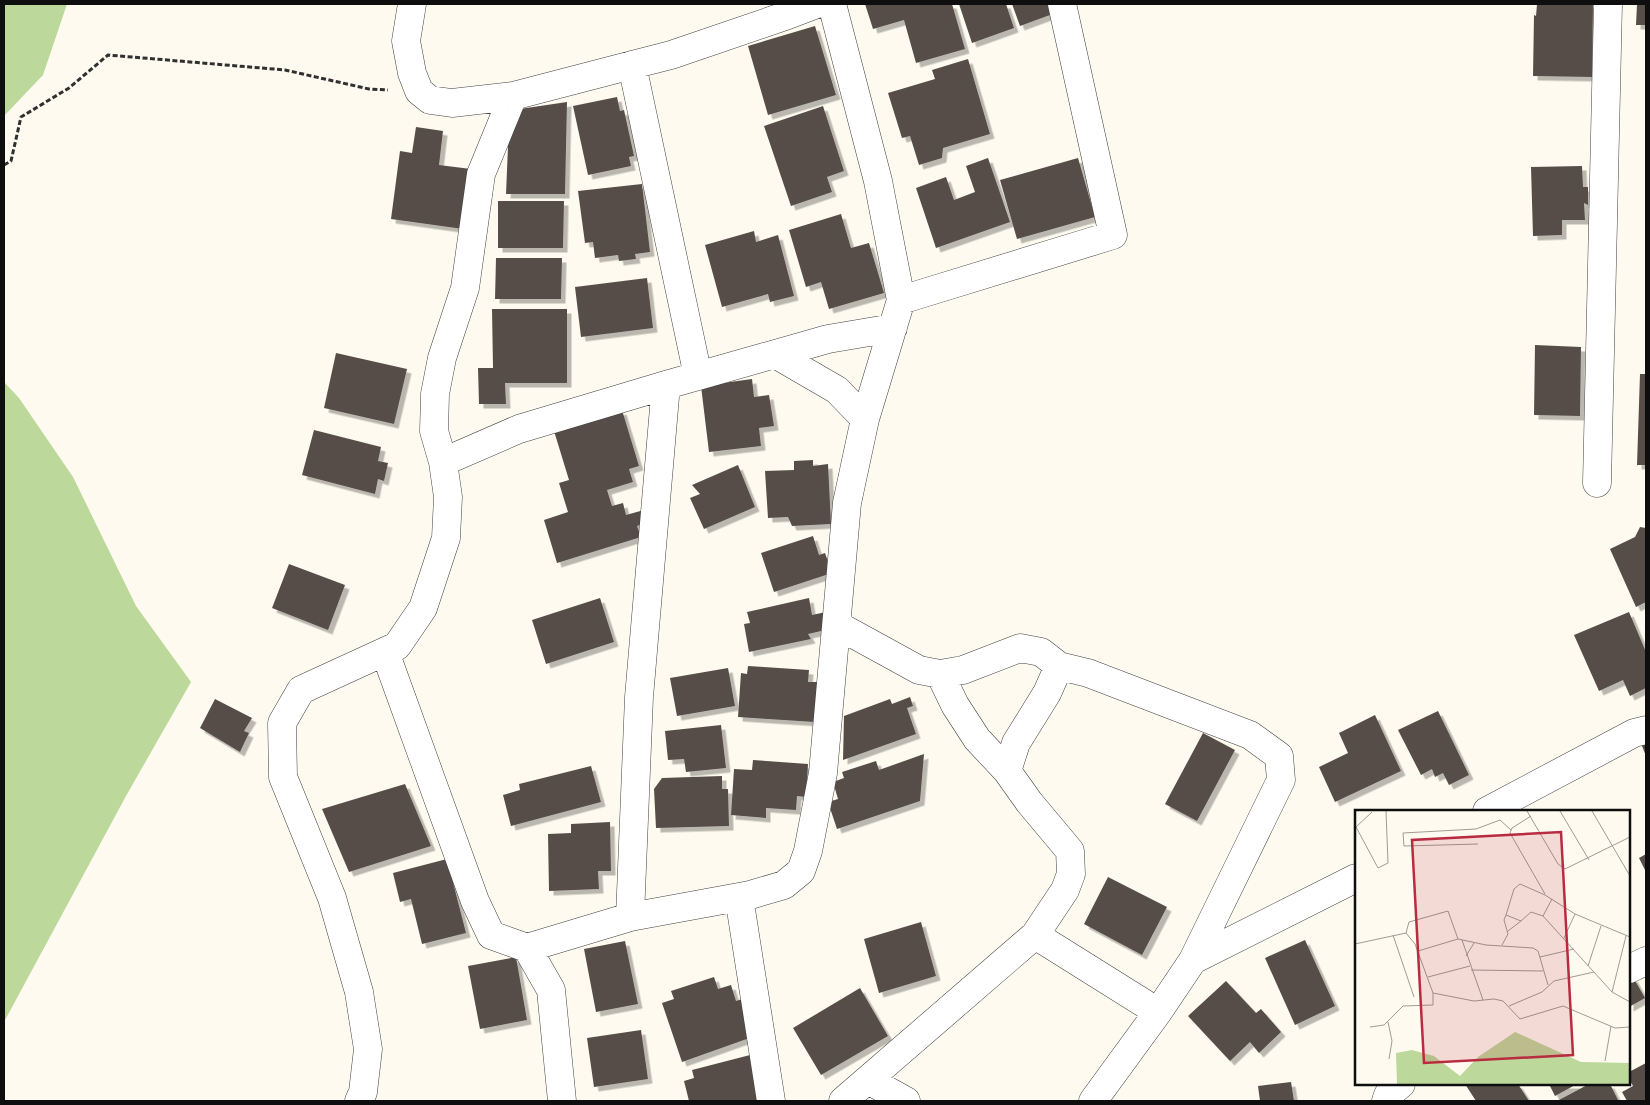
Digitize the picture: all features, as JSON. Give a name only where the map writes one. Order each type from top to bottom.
[{"type":"street","points":[[412,4],[406,41],[412,73],[419,91],[430,100],[452,103],[513,96],[680,52],[817,4]]},
{"type":"street","points":[[385,652],[479,910],[491,935],[527,948],[630,917],[750,895],[784,885],[801,871],[808,851],[823,774],[848,503],[866,419],[901,300],[878,181],[832,4]]},
{"type":"street","points":[[901,300],[1113,235],[1062,4]]},
{"type":"street","points":[[1597,483],[1608,4]]},
{"type":"street","points":[[632,65],[698,376]]},
{"type":"street","points":[[359,1101],[363,1092],[368,1049],[359,992],[332,898],[283,777],[282,723],[301,690],[396,646],[422,608],[446,538],[448,497],[443,462],[434,431],[435,394],[442,358],[465,288],[481,174],[513,96]]},
{"type":"street","points":[[443,462],[519,429],[666,385],[828,339],[893,328]]},
{"type":"street","points":[[775,354],[837,390],[866,419]]},
{"type":"street","points":[[630,917],[639,696],[666,385]]},
{"type":"street","points":[[837,626],[919,670],[940,674],[963,670],[1020,648],[1042,652],[1059,666],[1088,673],[1250,735],[1280,756],[1281,780],[1193,960],[1158,1012],[1093,1101]]},
{"type":"street","points":[[1007,770],[1016,743],[1047,693],[1059,666]]},
{"type":"street","points":[[843,1101],[1035,935],[1065,890],[1072,874],[1070,851],[1029,802],[1007,770],[977,739],[955,705],[940,674]]},
{"type":"street","points":[[1489,810],[1634,733],[1646,730]]},
{"type":"street","points":[[1193,960],[1355,879]]},
{"type":"street","points":[[739,897],[771,1101]]},
{"type":"street","points":[[1035,935],[1158,1012]]},
{"type":"street","points":[[527,948],[551,990],[562,1101]]},
{"type":"street","points":[[1630,969],[1646,961]]},
{"type":"street","points":[[868,1080],[906,1101]]},
{"type":"street","points":[[1386,1101],[1388,1095],[1400,1085]]},
{"type":"path","points":[[4,165],[11,161],[21,117],[69,88],[108,55],[285,70],[369,89],[419,91]]},
{"type":"green space","points":[[4,4],[67,4],[43,75],[4,116]]},
{"type":"green space","points":[[4,382],[19,398],[73,477],[136,606],[191,682],[126,796],[4,1022]]},
{"type":"building","points":[[865,4],[952,4],[965,49],[916,63],[904,20],[873,29]]},
{"type":"building","points":[[959,4],[1006,4],[1014,28],[972,43]]},
{"type":"building","points":[[1012,4],[1055,4],[1058,12],[1020,26]]},
{"type":"building","points":[[1537,4],[1593,4],[1592,77],[1533,76],[1534,15],[1536,16]]},
{"type":"building","points":[[1637,4],[1646,4],[1646,25],[1636,25]]},
{"type":"building","points":[[815,26],[836,95],[768,115],[748,46]]},
{"type":"building","points":[[968,59],[990,134],[943,148],[942,158],[919,165],[910,136],[902,138],[888,93],[935,79],[932,70]]},
{"type":"building","points":[[617,97],[620,111],[624,110],[634,156],[629,157],[631,166],[588,175],[573,106]]},
{"type":"building","points":[[567,102],[565,194],[506,194],[509,122],[513,110]]},
{"type":"building","points":[[823,106],[844,171],[827,177],[832,192],[791,206],[764,126]]},
{"type":"building","points":[[416,127],[443,131],[439,165],[471,169],[463,229],[391,219],[400,151],[412,153]]},
{"type":"building","points":[[988,158],[1010,222],[936,248],[916,188],[946,177],[954,200],[975,192],[966,166]]},
{"type":"building","points":[[1078,158],[1095,217],[1017,239],[1000,180]]},
{"type":"building","points":[[1582,166],[1583,187],[1588,187],[1588,205],[1584,203],[1585,220],[1562,220],[1562,235],[1533,236],[1531,167]]},
{"type":"building","points":[[642,184],[650,252],[635,254],[636,259],[619,261],[618,255],[595,258],[593,242],[585,243],[578,191]]},
{"type":"building","points":[[498,201],[564,201],[563,248],[498,248]]},
{"type":"building","points":[[841,214],[851,248],[869,243],[884,293],[829,309],[821,282],[806,287],[789,230]]},
{"type":"building","points":[[754,231],[756,242],[778,235],[794,296],[770,302],[768,294],[722,307],[705,245]]},
{"type":"building","points":[[496,258],[562,258],[561,299],[495,299]]},
{"type":"building","points":[[647,278],[653,328],[581,337],[575,287]]},
{"type":"building","points":[[492,309],[567,309],[567,383],[505,383],[506,404],[479,404],[478,368],[493,368]]},
{"type":"building","points":[[1535,345],[1581,347],[1580,416],[1534,415]]},
{"type":"building","points":[[336,353],[407,369],[394,424],[324,408]]},
{"type":"building","points":[[1640,374],[1646,374],[1646,465],[1637,465]]},
{"type":"building","points":[[752,379],[754,397],[769,395],[774,426],[759,428],[761,446],[709,452],[701,386]]},
{"type":"building","points":[[622,410],[639,466],[629,469],[633,482],[607,490],[612,506],[623,503],[626,515],[644,510],[648,522],[637,526],[641,537],[557,563],[544,520],[568,512],[559,483],[569,480],[554,431]]},
{"type":"building","points":[[314,430],[381,447],[378,461],[388,463],[384,481],[378,479],[375,494],[302,475]]},
{"type":"building","points":[[813,460],[813,466],[828,464],[831,524],[792,526],[788,517],[768,518],[765,471],[794,470],[794,461]]},
{"type":"building","points":[[738,465],[755,507],[704,529],[690,498],[700,494],[692,485]]},
{"type":"building","points":[[1640,527],[1646,528],[1646,602],[1636,607],[1610,549],[1635,537]]},
{"type":"building","points":[[813,536],[819,555],[825,553],[832,573],[774,592],[761,553]]},
{"type":"building","points":[[289,564],[345,585],[328,630],[272,608]]},
{"type":"building","points":[[600,598],[614,642],[546,664],[532,620]]},
{"type":"building","points":[[809,598],[812,615],[826,612],[830,629],[808,634],[811,639],[749,652],[744,624],[750,623],[747,612]]},
{"type":"building","points":[[1629,612],[1646,652],[1646,688],[1630,696],[1623,680],[1599,691],[1574,635]]},
{"type":"building","points":[[748,666],[809,670],[808,682],[817,682],[815,722],[738,717],[741,673],[747,674]]},
{"type":"building","points":[[728,668],[735,706],[677,716],[670,678]]},
{"type":"building","points":[[910,697],[913,706],[907,708],[916,734],[843,760],[844,716],[890,699],[892,704]]},
{"type":"building","points":[[215,699],[252,718],[244,731],[249,733],[240,752],[200,728]]},
{"type":"building","points":[[1438,711],[1469,775],[1449,785],[1443,773],[1435,777],[1432,769],[1421,775],[1398,730]]},
{"type":"building","points":[[1375,715],[1401,771],[1335,802],[1319,767],[1348,753],[1339,733]]},
{"type":"building","points":[[721,725],[726,768],[686,772],[684,759],[668,760],[665,731]]},
{"type":"building","points":[[1203,733],[1235,750],[1197,821],[1165,804]]},
{"type":"building","points":[[1646,738],[1646,756],[1640,741]]},
{"type":"building","points":[[924,754],[920,801],[837,829],[828,802],[838,799],[833,782],[844,778],[842,772],[876,761],[879,770]]},
{"type":"building","points":[[753,760],[808,764],[806,797],[797,796],[796,810],[766,808],[766,818],[731,815],[734,769],[752,770]]},
{"type":"building","points":[[591,766],[601,802],[511,826],[503,795],[520,790],[519,784]]},
{"type":"building","points":[[722,776],[722,789],[728,789],[729,826],[656,828],[654,789],[662,778]]},
{"type":"building","points":[[405,784],[431,846],[349,872],[322,809]]},
{"type":"building","points":[[610,822],[611,871],[598,871],[599,889],[549,891],[548,834],[571,833],[571,824]]},
{"type":"building","points":[[1646,854],[1646,872],[1639,858]]},
{"type":"building","points":[[447,859],[466,933],[422,944],[411,899],[400,902],[393,873]]},
{"type":"building","points":[[1108,877],[1167,907],[1142,955],[1084,924]]},
{"type":"building","points":[[921,922],[936,976],[879,993],[864,939]]},
{"type":"building","points":[[1305,940],[1335,1006],[1295,1025],[1265,958]]},
{"type":"building","points":[[625,941],[638,1004],[596,1012],[584,949]]},
{"type":"building","points":[[516,957],[527,1020],[480,1029],[468,966]]},
{"type":"building","points":[[714,977],[718,989],[731,985],[736,1001],[746,998],[758,1035],[682,1062],[662,1003],[674,999],[671,991]]},
{"type":"building","points":[[1633,977],[1645,998],[1630,1006],[1630,979]]},
{"type":"building","points":[[1226,981],[1256,1013],[1261,1009],[1281,1032],[1259,1053],[1250,1042],[1230,1061],[1188,1016]]},
{"type":"building","points":[[860,988],[888,1036],[821,1075],[793,1028]]},
{"type":"building","points":[[641,1030],[648,1079],[594,1087],[587,1038]]},
{"type":"building","points":[[750,1055],[762,1101],[689,1101],[684,1081],[694,1078],[692,1070]]},
{"type":"building","points":[[1646,1063],[1646,1101],[1627,1101],[1622,1092],[1633,1086],[1630,1081],[1630,1071]]},
{"type":"building","points":[[1291,1082],[1294,1101],[1260,1101],[1258,1086]]},
{"type":"building","points":[[1466,1085],[1519,1085],[1529,1101],[1476,1101]]},
{"type":"building","points":[[1550,1085],[1575,1085],[1555,1096]]},
{"type":"building","points":[[1587,1085],[1610,1085],[1618,1100],[1616,1101],[1557,1101]]}]
